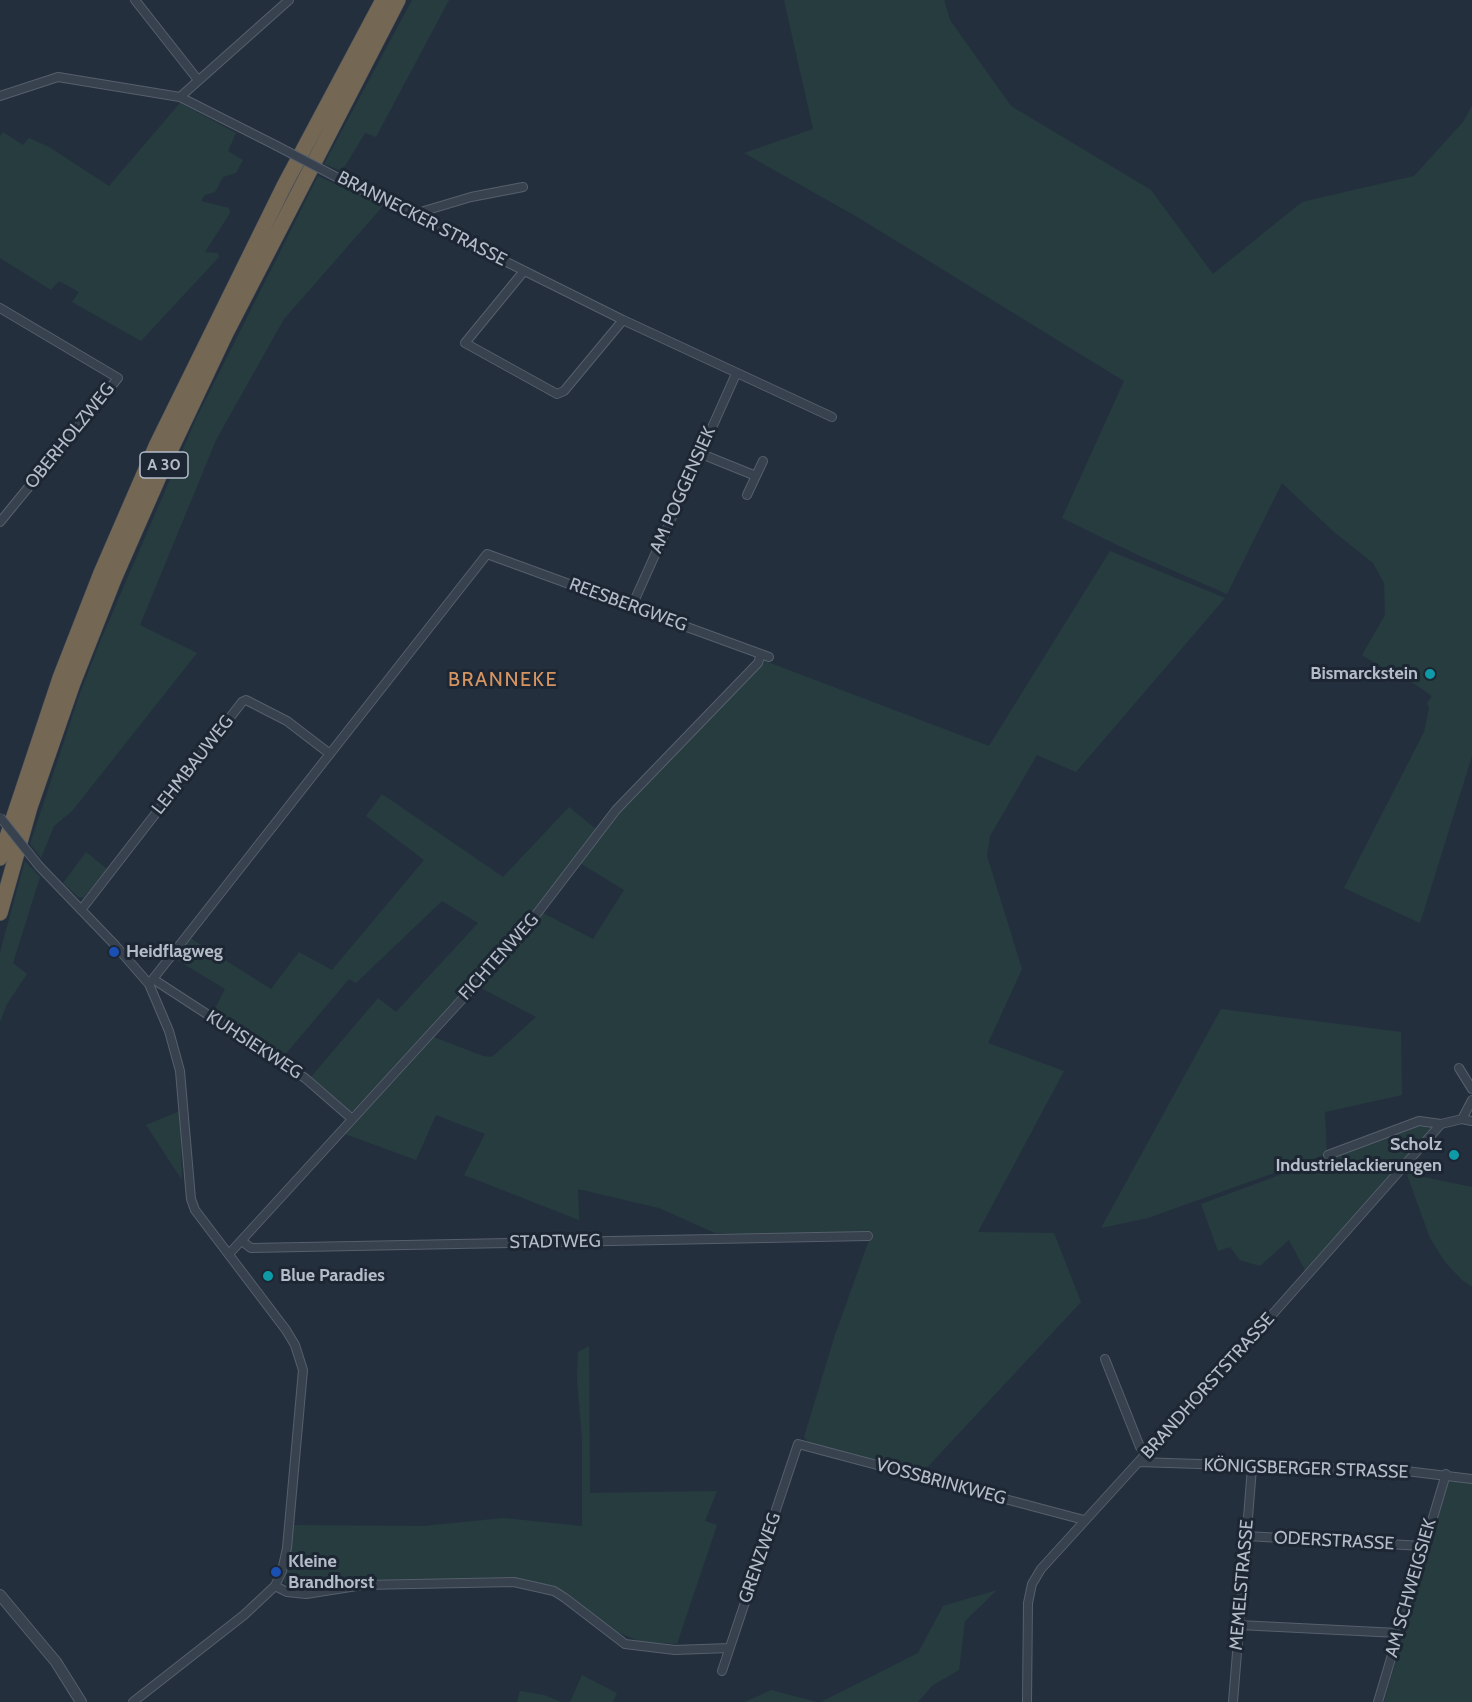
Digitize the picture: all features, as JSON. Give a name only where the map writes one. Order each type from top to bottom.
[{"type":"highway","name":"A 30","points":[[0,858],[60,678],[101,573],[158,444],[274,206],[383,0]]},
{"type":"highway","name":"A 30","points":[[0,913],[30,807],[73,683],[124,557],[226,333],[398,0]]},
{"type":"street","points":[[135,0],[198,80]]},
{"type":"street","points":[[180,97],[289,0]]},
{"type":"street","name":"BRANNECKER STRASSE","points":[[0,96],[58,78],[180,97],[623,320],[832,417]]},
{"type":"street","points":[[417,216],[424,211],[471,197],[523,187]]},
{"type":"street","points":[[524,271],[465,343],[557,394],[564,391],[623,320]]},
{"type":"street","name":"OBERHOLZWEG","points":[[0,308],[118,378],[0,522]]},
{"type":"street","name":"AM POGGENSIEK","points":[[632,606],[736,374]]},
{"type":"street","points":[[699,453],[756,476]]},
{"type":"street","points":[[747,495],[762,461]]},
{"type":"street","name":"REESBERGWEG","points":[[330,754],[487,554],[765,656]]},
{"type":"street","name":"FICHTENWEG","points":[[229,1254],[243,1242],[351,1118],[519,937],[616,810],[765,656]]},
{"type":"street","name":"LEHMBAUWEG","points":[[81,910],[242,702],[246,700],[287,721],[330,754]]},
{"type":"street","points":[[151,982],[330,754]]},
{"type":"street","points":[[0,817],[39,866],[151,982],[170,1031],[180,1071],[191,1199],[195,1210],[295,1345],[303,1370],[287,1548],[275,1586],[244,1615],[133,1702]]},
{"type":"street","name":"KUHSIEKWEG","points":[[151,982],[305,1078],[351,1118]]},
{"type":"street","points":[[1459,1068],[1472,1089]]},
{"type":"street","points":[[1462,1119],[1472,1100]]},
{"type":"street","points":[[1328,1155],[1419,1121],[1442,1124],[1462,1119],[1472,1121]]},
{"type":"street","name":"BRANDHORSTSTRASSE","points":[[1027,1702],[1028,1603],[1032,1584],[1041,1569],[1442,1124]]},
{"type":"street","name":"STADTWEG","points":[[243,1242],[251,1248],[868,1236]]},
{"type":"street","points":[[1105,1359],[1140,1447],[1147,1454]]},
{"type":"street","name":"VOSSBRINKWEG","points":[[798,1444],[1084,1520]]},
{"type":"street","name":"GRENZWEG","points":[[722,1671],[798,1444]]},
{"type":"street","name":"KÖNIGSBERGER STRASSE","points":[[1139,1462],[1446,1474],[1472,1479]]},
{"type":"street","name":"MEMELSTRASSE","points":[[1233,1702],[1252,1468]]},
{"type":"street","name":"AM SCHWEIGSIEK","points":[[1378,1702],[1446,1474]]},
{"type":"street","name":"ODERSTRASSE","points":[[1246,1536],[1423,1546]]},
{"type":"street","points":[[275,1586],[287,1592],[306,1594],[363,1585],[514,1582],[560,1594],[625,1644],[675,1650],[729,1648]]},
{"type":"street","points":[[0,1595],[56,1662],[81,1702]]},
{"type":"street","points":[[1239,1625],[1398,1633]]},
{"type":"green space","points":[[412,0],[449,0],[376,137],[365,133],[342,171],[324,164]]},
{"type":"green space","points":[[784,0],[944,0],[950,20],[1011,106],[1151,190],[1213,274],[1302,202],[1414,176],[1463,122],[1472,106],[1472,756],[1420,923],[1344,888],[1424,732],[1429,708],[1427,703],[1432,696],[1406,678],[1403,680],[1362,655],[1385,615],[1384,583],[1373,563],[1334,532],[1282,483],[1227,594],[1142,557],[1062,518],[1124,381],[859,218],[744,153],[813,129]]},
{"type":"green space","points":[[180,103],[236,133],[228,151],[243,160],[236,173],[223,177],[215,192],[205,195],[201,201],[229,208],[230,213],[205,252],[218,253],[219,257],[141,341],[72,302],[79,292],[59,281],[51,290],[0,258],[0,136],[3,132],[23,145],[29,138],[49,147],[109,186]]},
{"type":"green space","points":[[318,176],[383,206],[284,319],[216,440],[140,625],[197,653],[72,811],[54,826],[41,858],[30,844],[80,693],[102,637],[196,419]]},
{"type":"green space","points":[[1110,551],[1225,598],[1076,772],[1037,755],[990,836],[987,856],[1022,969],[988,1043],[1064,1071],[978,1232],[1054,1233],[1081,1302],[922,1473],[810,1444],[804,1437],[835,1335],[870,1237],[715,1233],[659,1208],[578,1189],[579,1220],[464,1175],[485,1134],[436,1115],[416,1160],[345,1134],[431,1036],[483,1056],[492,1057],[536,1017],[479,987],[523,940],[543,913],[593,939],[624,890],[580,863],[619,812],[765,661],[989,746]]},
{"type":"green space","points":[[382,794],[503,877],[569,807],[597,830],[515,934],[372,1092],[354,1111],[350,1111],[311,1077],[378,998],[396,1012],[478,923],[442,901],[356,983],[349,979],[278,1063],[212,1015],[225,989],[174,958],[190,938],[271,989],[299,952],[332,970],[424,860],[366,816]]},
{"type":"green space","points":[[86,852],[107,869],[83,898],[78,897],[63,883]]},
{"type":"green space","points":[[25,861],[40,877],[13,963],[27,974],[7,1004],[0,1022],[0,952]]},
{"type":"green space","points":[[1221,1009],[1401,1032],[1402,1095],[1325,1112],[1327,1154],[1148,1218],[1101,1228]]},
{"type":"green space","points":[[180,1111],[182,1180],[146,1125]]},
{"type":"green space","points":[[1428,1123],[1433,1127],[1306,1272],[1289,1240],[1260,1266],[1240,1260],[1230,1247],[1218,1251],[1201,1204],[1415,1125]]},
{"type":"green space","points":[[1414,1165],[1424,1177],[1472,1187],[1472,1287],[1445,1262],[1430,1238],[1406,1172]]},
{"type":"green space","points":[[589,1346],[590,1493],[717,1491],[705,1521],[717,1525],[677,1644],[641,1642],[615,1631],[569,1595],[545,1585],[516,1579],[351,1581],[310,1589],[288,1588],[284,1581],[294,1525],[423,1526],[504,1518],[582,1526],[582,1439],[577,1380],[578,1352]]},
{"type":"green space","points":[[1454,1479],[1472,1482],[1472,1702],[1384,1702],[1447,1484]]},
{"type":"green space","points":[[997,1590],[965,1621],[959,1670],[933,1685],[918,1702],[821,1702],[918,1653],[943,1606]]},
{"type":"green space","points":[[582,1675],[617,1693],[613,1702],[570,1702]]},
{"type":"green space","points":[[771,1690],[817,1702],[745,1702]]},
{"type":"green space","points":[[520,1691],[544,1695],[561,1702],[517,1702]]},
{"type":"place","name":"Bismarckstein","points":[[1430,674]]},
{"type":"place","name":"Heidflagweg","points":[[114,952]]},
{"type":"place","name":"Scholz Industrielackierungen","points":[[1454,1155]]},
{"type":"place","name":"Blue Paradies","points":[[268,1276]]},
{"type":"place","name":"Kleine Brandhorst","points":[[276,1572]]},
{"type":"district","name":"BRANNEKE","points":[[503,680]]}]
